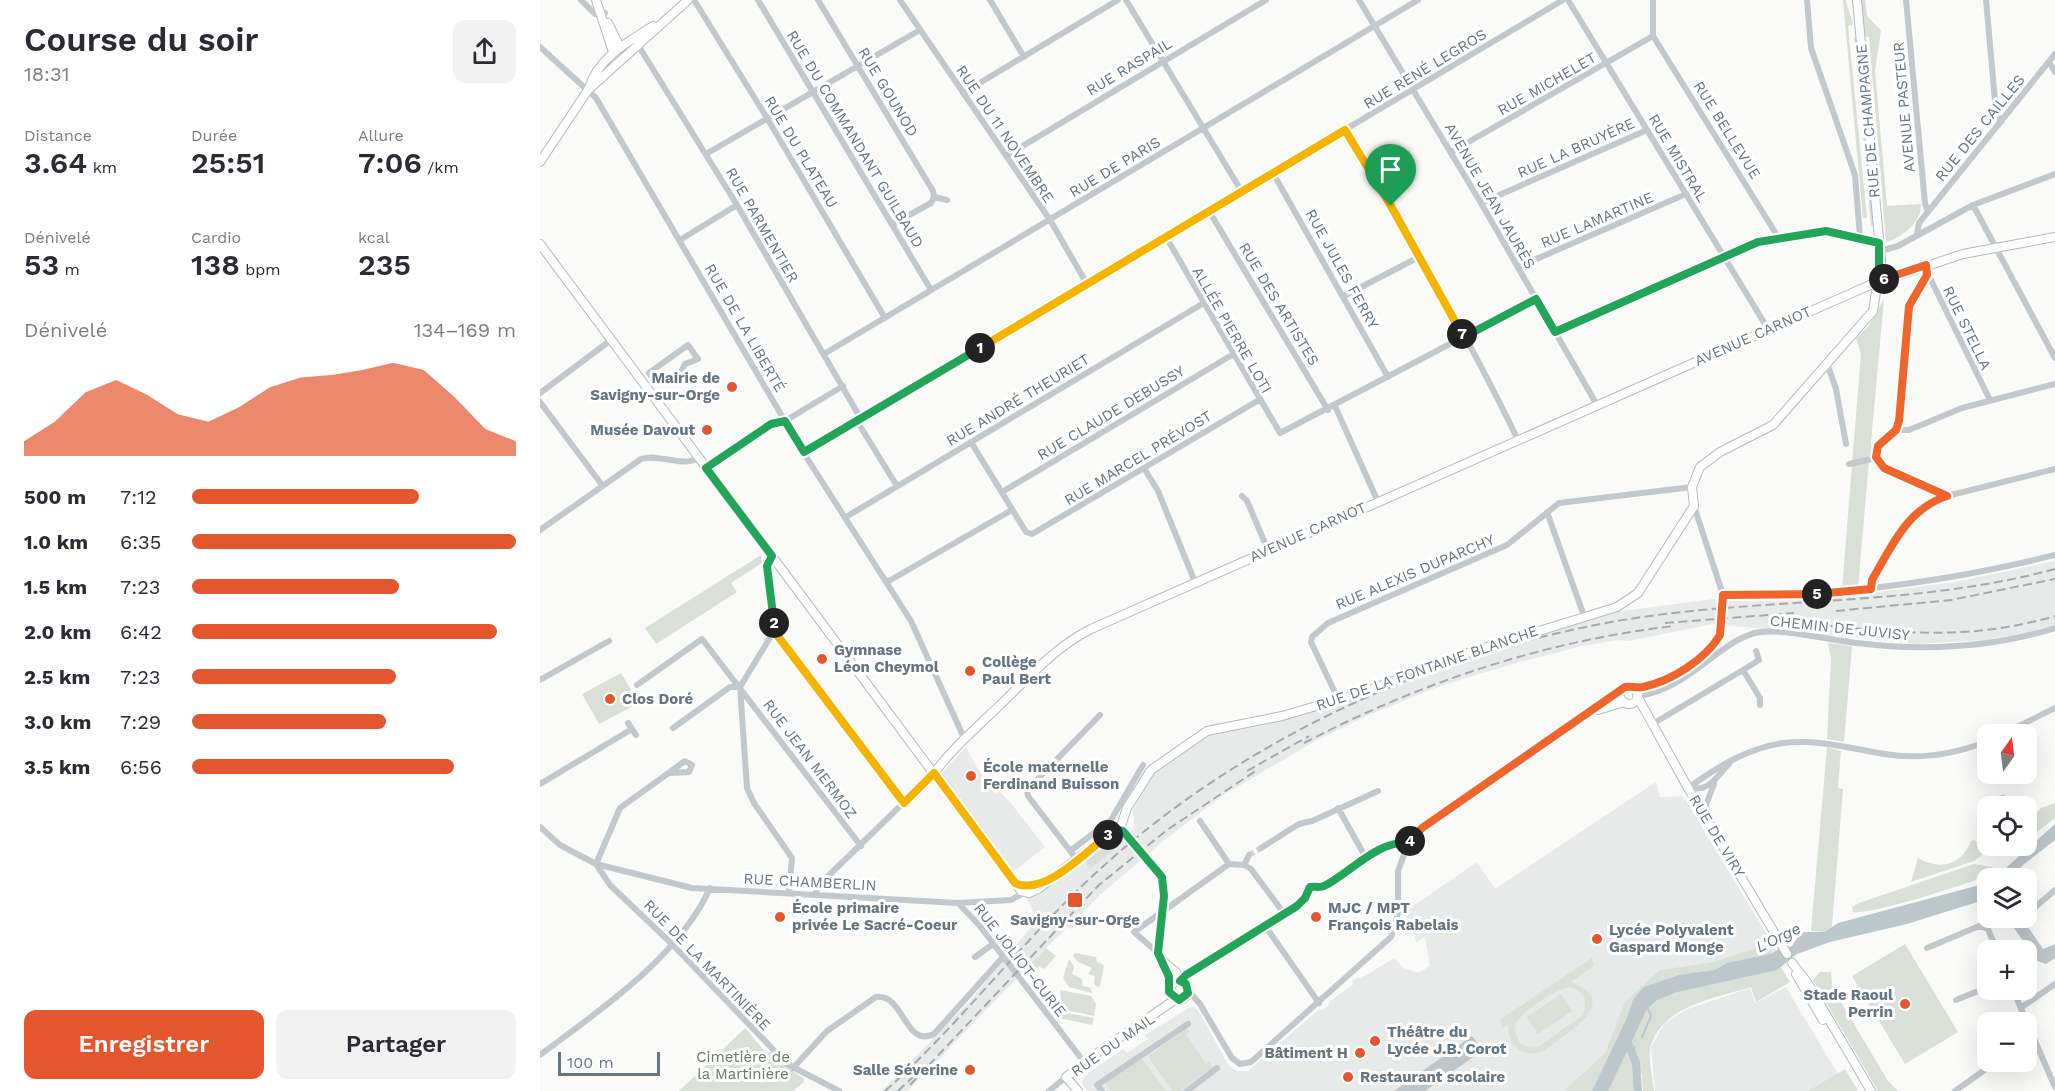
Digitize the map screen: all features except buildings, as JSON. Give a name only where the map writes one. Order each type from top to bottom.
[{"type":"street","points":[[581,0],[595,14],[602,14]]},
{"type":"street","points":[[597,0],[617,50],[612,65]]},
{"type":"street","points":[[540,163],[588,90],[612,65],[630,52],[688,0]]},
{"type":"street","name":"RUE DU PLATEAU","points":[[694,0],[767,118],[885,318]]},
{"type":"street","name":"RUE DU COMMANDANT GUILBAUD","points":[[758,0],[931,290]]},
{"type":"street","name":"RUE GOUNOD","points":[[818,0],[933,191],[934,197]]},
{"type":"street","name":"RUE DU 11 NOVEMBRE","points":[[900,0],[1050,220],[1087,284]]},
{"type":"street","points":[[990,0],[1023,57]]},
{"type":"street","points":[[963,93],[1118,0]]},
{"type":"street","points":[[1126,0],[1242,192]]},
{"type":"street","name":"RUE RASPAIL","points":[[1006,156],[1266,0]]},
{"type":"street","name":"AVENUE JEAN JAURÈS","points":[[1359,0],[1481,203],[1597,405]]},
{"type":"street","name":"RUE DE PARIS","points":[[824,354],[1418,0]]},
{"type":"street","name":"RUE RENÉ LEGROS","points":[[804,452],[1563,0]]},
{"type":"street","name":"RUE MISTRAL","points":[[1568,0],[1768,329]]},
{"type":"street","points":[[1653,0],[1653,36]]},
{"type":"street","points":[[1807,0],[1811,48],[1855,175],[1860,237]]},
{"type":"street","name":"RUE DE CHAMPAGNE","points":[[1692,487],[1700,467],[1707,460],[1773,425],[1871,315],[1879,281],[1879,247],[1857,0]]},
{"type":"street","name":"AVENUE PASTEUR","points":[[1906,0],[1926,214]]},
{"type":"street","points":[[1986,0],[1996,112],[2001,122]]},
{"type":"street","points":[[588,90],[592,78],[617,50],[666,18]]},
{"type":"street","points":[[706,154],[920,30]]},
{"type":"street","name":"RUE MICHELET","points":[[1451,152],[1653,36]]},
{"type":"street","name":"RUE BELLEVUE","points":[[1653,36],[1777,238]]},
{"type":"street","name":"RUE PARMENTIER","points":[[638,45],[737,205],[843,386],[859,420],[897,486]]},
{"type":"street","points":[[617,50],[630,52]]},
{"type":"street","name":"RUE DE LA LIBERTÉ","points":[[542,52],[596,98],[785,421],[887,582],[925,649],[963,738]]},
{"type":"street","name":"RUE DES CAILLES","points":[[1917,234],[1919,223],[2055,54]]},
{"type":"street","points":[[2049,62],[2055,72]]},
{"type":"street","points":[[1345,130],[1419,256],[1518,440]]},
{"type":"street","name":"RUE LA BRUYÈRE","points":[[1481,203],[1647,130]]},
{"type":"street","name":"RUE JULES FERRY","points":[[1273,173],[1388,377]]},
{"type":"street","points":[[1555,332],[1758,242],[1826,231],[1860,237],[1879,247],[1891,249],[1973,206],[2055,174]]},
{"type":"street","name":"RUE LAMARTINE","points":[[1518,267],[1686,194]]},
{"type":"street","points":[[893,224],[930,203],[934,197],[947,201]]},
{"type":"street","points":[[680,240],[737,205]]},
{"type":"street","points":[[1973,206],[2055,358]]},
{"type":"street","name":"RUE DES ARTISTES","points":[[1209,211],[1328,410]]},
{"type":"street","points":[[1926,214],[1931,227]]},
{"type":"street","name":"ALLÉE PIERRE LOTI","points":[[1166,237],[1258,400],[1280,433],[1328,410]]},
{"type":"street","name":"AVENUE CARNOT","points":[[815,895],[819,885],[934,773],[963,738],[1072,638],[1879,281],[1927,270],[1963,254],[2055,237]]},
{"type":"street","points":[[540,244],[1015,883],[1026,890],[1033,891],[1114,831],[1120,829],[1162,877],[1162,912],[1158,953]]},
{"type":"street","points":[[1344,296],[1419,256]]},
{"type":"street","points":[[1896,430],[1909,306],[1927,270]]},
{"type":"street","name":"RUE STELLA","points":[[1927,270],[1990,400]]},
{"type":"street","points":[[1328,410],[1536,299]]},
{"type":"street","name":"RUE ANDRÉ THEURIET","points":[[846,517],[1203,304]]},
{"type":"street","points":[[540,393],[611,340]]},
{"type":"street","points":[[688,345],[698,359],[685,364],[678,376],[672,379],[654,380],[649,373],[688,345]]},
{"type":"street","name":"RUE CLAUDE DEBUSSY","points":[[1002,492],[1232,355]]},
{"type":"street","points":[[1827,363],[1836,389],[1846,444]]},
{"type":"street","points":[[1874,456],[1878,446],[1896,430],[1909,430],[1962,408],[2055,384]]},
{"type":"street","points":[[706,468],[771,424],[785,421],[843,386]]},
{"type":"street","name":"RUE MARCEL PRÉVOST","points":[[1012,510],[1029,534],[1258,400]]},
{"type":"street","points":[[540,402],[602,485]]},
{"type":"street","points":[[1335,405],[1378,502]]},
{"type":"street","points":[[887,582],[1012,510],[971,442]]},
{"type":"street","points":[[1849,464],[1874,456]]},
{"type":"street","points":[[1874,456],[1884,468],[1947,496]]},
{"type":"street","points":[[540,530],[633,463],[647,457],[687,462],[699,458]]},
{"type":"street","points":[[1144,468],[1158,491],[1195,582]]},
{"type":"street","points":[[1871,589],[1872,580],[1913,515],[1934,500],[2055,469]]},
{"type":"street","points":[[1590,714],[1627,703],[1636,692],[1678,674],[1717,640],[1722,625],[1723,595],[1694,506],[1692,487]]},
{"type":"street","name":"RUE ALEXIS DUPARCHY","points":[[1338,699],[1311,642],[1328,623],[1508,545],[1559,503],[1692,487]]},
{"type":"street","points":[[1242,496],[1247,501],[1268,550]]},
{"type":"street","name":"RUE DE LA FONTAINE BLANCHE","points":[[1120,829],[1128,808],[1151,770],[1212,729],[1282,716],[1368,691],[1448,659],[1617,607],[1634,597],[1694,506]]},
{"type":"street","points":[[1547,512],[1584,616]]},
{"type":"street","points":[[1723,595],[1792,595],[1871,589],[1990,570],[2055,555]]},
{"type":"street","points":[[772,556],[767,566],[774,631],[904,803]]},
{"type":"street","name":"CHEMIN DE JUVISY","points":[[1636,692],[1674,685],[1743,638],[1761,632],[1858,644],[1928,648],[2005,640],[2055,628]]},
{"type":"street","points":[[774,631],[740,687],[747,788],[754,803],[792,858],[793,868],[789,893]]},
{"type":"street","name":"RUE JEAN MERMOZ","points":[[637,685],[702,639],[861,846]]},
{"type":"street","points":[[540,680],[609,641]]},
{"type":"street","points":[[1651,725],[1759,660],[1756,651]]},
{"type":"street","points":[[1743,670],[1760,698],[1760,705]]},
{"type":"street","points":[[673,728],[730,687],[740,687]]},
{"type":"street","points":[[1623,689],[1636,692]]},
{"type":"street","points":[[1623,689],[1620,696],[1627,703]]},
{"type":"street","points":[[1283,912],[1251,869],[1244,865],[1229,864],[1134,932],[1176,972],[1180,981],[1186,984],[1232,1058],[1242,1064],[1253,1060],[1391,937],[1398,913],[1398,871],[1408,844],[1422,828],[1623,689]]},
{"type":"street","name":"RUE DE VIRY","points":[[1636,692],[1651,725],[1785,950]]},
{"type":"street","name":"RUE DE VIRY","points":[[1627,703],[1651,725]]},
{"type":"street","points":[[2023,724],[2055,708]]},
{"type":"street","points":[[1077,860],[1028,796],[1027,790],[1100,715]]},
{"type":"street","points":[[540,784],[632,729]]},
{"type":"street","points":[[1688,788],[1736,758],[1759,749],[1793,742],[1824,743],[1906,756],[1939,755],[1977,744]]},
{"type":"street","points":[[1688,788],[1704,788],[1736,758]]},
{"type":"street","points":[[1070,851],[1112,820],[1143,765]]},
{"type":"street","points":[[596,864],[620,808],[671,773]]},
{"type":"street","points":[[1710,824],[1706,806],[1715,780]]},
{"type":"street","points":[[1261,848],[1299,824],[1312,821],[1378,791]]},
{"type":"street","points":[[1338,808],[1366,858]]},
{"type":"street","points":[[1200,821],[1229,864]]},
{"type":"street","name":"RUE CHAMBERLIN","points":[[540,827],[566,849],[596,864],[684,887],[958,903],[1011,900],[1026,890]]},
{"type":"street","points":[[1170,986],[1301,904],[1310,887],[1323,886],[1366,858],[1398,842],[1408,844]]},
{"type":"street","points":[[1244,865],[1249,855]]},
{"type":"street","name":"RUE DE LA MARTINIÈRE","points":[[596,864],[610,885],[672,944],[793,1068],[839,1091]]},
{"type":"street","points":[[1026,890],[1037,883],[1049,880]]},
{"type":"street","points":[[540,1055],[607,1004],[672,944],[690,921],[710,888]]},
{"type":"street","points":[[2037,906],[2055,890]]},
{"type":"street","name":"RUE JOLIOT-CURIE","points":[[958,903],[993,944],[1084,1062]]},
{"type":"street","points":[[1927,948],[1978,926],[1988,930],[1992,940]]},
{"type":"street","points":[[1266,927],[1319,1003]]},
{"type":"street","points":[[975,957],[993,944]]},
{"type":"street","points":[[1785,950],[1802,986],[1865,1091]]},
{"type":"street","points":[[793,1068],[827,1031],[876,997],[884,997],[891,1001],[915,1034],[930,1036],[938,1032],[1003,957]]},
{"type":"street","points":[[1164,962],[1170,986],[1169,992],[1176,999],[1184,998],[1188,990]]},
{"type":"street","points":[[1792,963],[1807,982],[1871,1091]]},
{"type":"street","points":[[2022,1007],[2055,984]]},
{"type":"street","points":[[1956,1000],[1977,991]]},
{"type":"street","name":"RUE DU MAIL","points":[[1049,1091],[1084,1062],[1176,999]]},
{"type":"street","points":[[2018,1000],[2024,1012]]},
{"type":"street","points":[[1102,1091],[1097,1085],[1188,1024]]},
{"type":"street","points":[[2037,1044],[2054,1079],[2055,1087]]},
{"type":"street","points":[[1187,1091],[1217,1068]]},
{"type":"street","points":[[1955,1091],[1982,1072]]},
{"type":"street","points":[[1066,1077],[1078,1091]]},
{"type":"shaded area","points":[[2055,561],[2055,625],[2021,634],[1985,640],[1916,644],[1714,624],[1628,641],[1618,640],[1582,646],[1513,664],[1440,686],[1369,715],[1319,739],[1222,796],[1167,838],[1101,894],[1083,912],[1085,915],[1071,929],[1068,927],[1046,948],[908,1091],[881,1091],[969,1002],[1037,920],[1026,897],[1085,858],[1091,865],[1134,829],[1133,810],[1153,773],[1213,731],[1411,677],[1514,641],[1622,611],[1721,598],[1862,594],[1955,582]]},
{"type":"shaded area","points":[[966,747],[996,794],[999,791],[1010,802],[1045,847],[1014,871],[941,774]]},
{"type":"shaded area","name":"Lycée Polyvalent Gaspard Monge","points":[[1656,782],[1660,797],[1683,796],[1781,958],[1659,989],[1600,1091],[1088,1091],[1082,1084],[1084,1076],[1123,1049],[1127,1053],[1148,1039],[1145,1035],[1192,1006],[1197,1009],[1229,1066],[1237,1071],[1248,1071],[1317,1011],[1328,1007],[1330,1001],[1354,984],[1352,981],[1358,977],[1360,979],[1394,958],[1403,968],[1418,973],[1430,966],[1425,937],[1416,942],[1414,934],[1407,934],[1407,910],[1477,862],[1495,889]]},
{"type":"shaded area","points":[[2055,824],[2055,840],[2037,854],[2037,840]]},
{"type":"shaded area","points":[[2019,856],[2035,856],[2020,868],[2007,867]]},
{"type":"shaded area","name":"L'Orge","points":[[1977,886],[1977,902],[1907,924],[1830,942],[1797,954],[1777,970],[1677,992],[1657,1000],[1647,1009],[1608,1091],[1592,1091],[1627,1018],[1633,1000],[1644,987],[1679,975],[1715,970],[1727,963],[1771,954],[1783,946],[1785,949],[1792,946],[1801,932],[1824,932],[1838,923]]},
{"type":"shaded area","points":[[2014,928],[2029,928],[2037,940],[2022,940]]},
{"type":"shaded area","points":[[2037,940],[2043,949],[2055,944],[2055,958],[2046,964],[2037,961]]},
{"type":"shaded area","points":[[1786,987],[1838,1074],[1808,1091],[1655,1091],[1651,1047],[1664,1024],[1685,1010],[1750,988],[1755,1003]]},
{"type":"shaded area","points":[[1472,1036],[1483,1050],[1425,1091],[1394,1091]]},
{"type":"green space","points":[[1843,0],[1846,0],[1853,25],[1848,26],[1867,218],[1863,218]]},
{"type":"green space","points":[[1860,0],[1865,0],[1867,16],[1881,30],[1875,71],[1887,206],[1921,204],[1918,217],[1910,228],[1899,237],[1886,242],[1869,37],[1864,36]]},
{"type":"green space","points":[[1854,38],[1857,39],[1874,226],[1871,226]]},
{"type":"green space","points":[[1884,299],[1871,442],[1873,458],[1869,460],[1858,588],[1842,589],[1861,354],[1856,338],[1868,327]]},
{"type":"green space","points":[[761,555],[762,563],[731,583],[737,592],[656,644],[645,628]]},
{"type":"green space","points":[[1828,643],[1852,646],[1844,742],[1827,739],[1831,659]]},
{"type":"green space","name":"Clos Doré","points":[[621,673],[639,703],[599,724],[582,694]]},
{"type":"green space","points":[[1827,747],[1841,751],[1838,788],[1843,789],[1832,926],[1824,932],[1811,931]]},
{"type":"green space","points":[[2055,803],[2055,818],[2037,832],[2037,812]]},
{"type":"green space","points":[[1125,840],[1090,869],[1085,862],[1111,841]]},
{"type":"green space","points":[[1971,841],[1977,842],[1977,856],[1981,856],[1974,861],[1911,882],[1918,858],[1934,864],[1949,863],[1962,856]]},
{"type":"green space","points":[[1974,864],[1992,867],[1977,868],[1977,879],[1900,904],[1864,912],[1853,912],[1852,907]]},
{"type":"green space","name":"Stade Raoul Perrin","points":[[1905,944],[1958,1032],[1905,1064],[1852,976]]},
{"type":"green space","points":[[1767,945],[1790,982],[1756,1002],[1751,987],[1693,1005],[1667,1021],[1658,1031],[1650,1050],[1654,1091],[1643,1091],[1642,1074],[1646,1073],[1641,1074],[1642,1091],[1564,1091],[1605,1053],[1625,1002],[1660,970],[1709,963]]},
{"type":"green space","points":[[1046,948],[1056,956],[1044,969],[1039,966],[1032,974],[1022,973]]},
{"type":"green space","points":[[1075,953],[1096,957],[1097,962],[1104,965],[1100,986],[1097,987],[1094,983],[1095,976],[1088,974],[1092,968],[1078,962],[1073,956]]},
{"type":"green space","points":[[1592,958],[1594,966],[1571,982],[1584,988],[1591,995],[1593,1003],[1590,1010],[1578,1025],[1549,1047],[1537,1053],[1519,1050],[1510,1036],[1509,1024],[1502,1028],[1501,1019]],"holes":[[[1570,987],[1584,998],[1583,1015],[1538,1047],[1531,1048],[1519,1043],[1514,1027],[1522,1015],[1538,1002],[1556,992]]]},
{"type":"green space","points":[[1069,959],[1074,967],[1072,974],[1082,979],[1083,986],[1091,988],[1092,993],[1069,987],[1063,978]]},
{"type":"green space","points":[[1820,972],[1831,972],[1832,987],[1888,1081],[1898,1091],[1878,1091],[1813,980]]},
{"type":"green space","points":[[1060,990],[1091,996],[1096,1004],[1094,1016],[1057,1008],[1061,998]]},
{"type":"green space","points":[[1561,994],[1572,1011],[1538,1034],[1527,1017]]},
{"type":"green space","points":[[1056,1011],[1094,1018],[1092,1025],[1055,1017]]},
{"type":"green space","name":"Cimetière de la Martinière","points":[[745,1028],[767,1054],[772,1050],[789,1068],[803,1078],[804,1082],[793,1091],[679,1091]]},
{"type":"green space","points":[[1187,1029],[1190,1031],[1186,1034],[1206,1064],[1210,1061],[1212,1067],[1180,1091],[1172,1091],[1148,1056]]},
{"type":"green space","points":[[1142,1059],[1166,1091],[1110,1091],[1106,1083],[1137,1060]]},
{"type":"green space","points":[[1845,1069],[1858,1091],[1808,1091]]},
{"type":"waterway","points":[[1642,1037],[1651,1016],[1647,1007]]},
{"type":"waterway","points":[[1628,1043],[1636,1063],[1638,1091]]},
{"type":"waterway","points":[[1632,1051],[1635,1047]]},
{"type":"tunnel","points":[[1249,855],[1261,848]]},
{"type":"railway","points":[[885,1091],[937,1041],[1059,909],[1140,835],[1200,790],[1264,750],[1331,714],[1400,683],[1472,657],[1544,636],[1617,621],[1672,613],[1946,590],[2055,569]]},
{"type":"railway","points":[[1836,611],[1951,600],[2055,579]]},
{"type":"railway","points":[[1665,623],[1794,613]]},
{"type":"railway","points":[[1772,621],[1947,633],[2017,625],[2055,616]]},
{"type":"railway","points":[[1304,743],[1392,702],[1483,668],[1578,642],[1674,626]]},
{"type":"railway","points":[[1247,771],[1309,736]]},
{"type":"railway","points":[[910,1085],[1099,885],[1167,830],[1257,770]]},
{"type":"railway","points":[[898,1091],[914,1076]]},
{"type":"place","name":"Mairie de Savigny-sur-Orge","points":[[732,387]]},
{"type":"place","name":"Musée Davout","points":[[707,430]]},
{"type":"place","name":"Gymnase Léon Cheymol","points":[[822,659]]},
{"type":"place","name":"Collège Paul Bert","points":[[970,671]]},
{"type":"place","name":"Clos Doré","points":[[610,699]]},
{"type":"place","name":"École maternelle Ferdinand Buisson","points":[[971,776]]},
{"type":"place","name":"Savigny-sur-Orge","points":[[1075,900]]},
{"type":"place","name":"École primaire privée Le Sacré-Coeur","points":[[780,917]]},
{"type":"place","name":"MJC / MPT François Rabelais","points":[[1316,917]]},
{"type":"place","name":"Lycée Polyvalent Gaspard Monge","points":[[1597,939]]},
{"type":"place","name":"Stade Raoul Perrin","points":[[1905,1004]]},
{"type":"place","name":"Théâtre du Lycée J.B. Corot","points":[[1375,1041]]},
{"type":"place","name":"Bâtiment H","points":[[1360,1053]]},
{"type":"place","name":"Salle Séverine","points":[[970,1070]]},
{"type":"place","name":"Restaurant scolaire","points":[[1348,1077]]},
{"type":"route","points":[[1345,130],[1391,206],[1464,337],[1536,299],[1555,332],[1758,242],[1810,232],[1841,232],[1879,243],[1881,260],[1879,281],[1926,265],[1927,275],[1911,298],[1909,306],[1899,421],[1896,430],[1878,446],[1876,454],[1878,463],[1884,468],[1947,496],[1934,500],[1913,515],[1872,580],[1871,589],[1792,595],[1723,595],[1724,606],[1719,638],[1678,674],[1644,687],[1625,687],[1596,707],[1590,714],[1422,828],[1408,844],[1398,842],[1366,858],[1323,886],[1310,887],[1303,902],[1186,975],[1180,981],[1188,987],[1188,993],[1179,1000],[1173,998],[1169,992],[1169,977],[1158,953],[1164,896],[1162,877],[1126,833],[1120,829],[1114,831],[1049,880],[1027,887],[1015,883],[934,773],[904,803],[774,631],[767,566],[772,556],[706,468],[771,424],[785,421],[804,452],[1345,130]]}]
